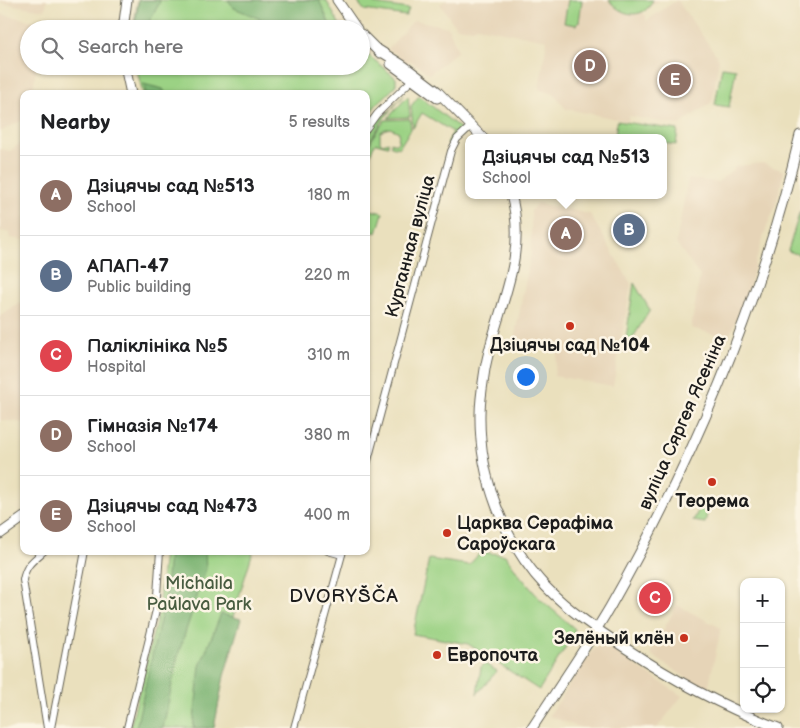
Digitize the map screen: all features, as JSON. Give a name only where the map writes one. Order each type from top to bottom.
[{"type":"street","points":[[124,20],[127,0]]},
{"type":"street","points":[[337,0],[351,20]]},
{"type":"street","points":[[370,42],[387,60],[414,78],[434,96],[446,102],[480,134]]},
{"type":"street","points":[[127,75],[130,90]]},
{"type":"street","points":[[370,124],[377,114],[414,78]]},
{"type":"street","name":"Курганная вуліца","points":[[370,453],[451,151],[457,140],[472,125]]},
{"type":"street","name":"вуліца Сяргея Ясеніна","points":[[532,728],[596,628],[660,515],[704,422],[755,292],[783,203],[800,135]]},
{"type":"street","points":[[512,199],[516,222],[516,251],[508,289],[486,367],[480,405],[481,433],[487,476],[504,525],[518,550],[534,572],[556,596],[596,628],[678,682],[778,728]]},
{"type":"street","points":[[0,534],[20,520]]},
{"type":"street","points":[[39,555],[25,570],[23,580],[49,728]]},
{"type":"street","points":[[49,728],[84,555]]},
{"type":"street","points":[[127,728],[156,610],[160,555]]},
{"type":"street","points":[[294,728],[341,555]]},
{"type":"shaded area","points":[[0,0],[47,0],[45,10],[0,3]]},
{"type":"shaded area","points":[[446,0],[660,0],[642,12],[646,16],[646,21],[677,0],[719,59],[712,102],[679,125],[629,116],[628,121],[566,109],[553,93],[539,90],[547,40],[477,27],[473,29],[456,27],[440,4]]},
{"type":"shaded area","points":[[0,14],[29,20],[20,20],[20,75],[35,75],[33,90],[20,90],[20,121],[0,132]]},
{"type":"shaded area","points":[[414,20],[448,27],[458,51],[429,74],[410,60],[406,65],[395,53],[387,50]]},
{"type":"shaded area","points":[[20,144],[20,239],[9,238],[10,233],[0,231],[0,149],[10,151]]},
{"type":"shaded area","points":[[762,163],[784,171],[776,205],[767,226],[751,282],[729,338],[691,328],[700,276],[676,243],[688,179],[718,182],[737,166]]},
{"type":"shaded area","points":[[537,203],[590,214],[631,284],[613,386],[554,376],[558,350],[514,340],[531,253],[531,211]]},
{"type":"shaded area","points":[[20,304],[20,422],[0,420],[0,316]]},
{"type":"shaded area","points":[[677,605],[721,628],[708,689],[694,683],[650,654]]},
{"type":"shaded area","points":[[598,646],[609,648],[682,696],[657,728],[581,728],[549,716],[591,652]]},
{"type":"green space","points":[[138,0],[326,0],[337,20],[135,20]]},
{"type":"green space","points":[[139,0],[160,0],[150,20],[136,20]]},
{"type":"green space","points":[[228,0],[319,0],[328,20],[263,20],[234,8]]},
{"type":"green space","points":[[356,0],[370,0],[374,4],[409,9],[406,16],[364,10]]},
{"type":"green space","points":[[568,0],[582,0],[579,22],[576,25],[564,23]]},
{"type":"green space","points":[[609,0],[653,0],[644,11],[632,14],[619,10]]},
{"type":"green space","points":[[370,56],[396,78],[396,86],[370,113],[370,90],[142,90],[138,75],[370,75]]},
{"type":"green space","points":[[722,67],[736,69],[729,107],[715,105]]},
{"type":"green space","points":[[143,84],[164,90],[145,90]]},
{"type":"green space","points":[[404,95],[384,118],[370,141],[370,130]]},
{"type":"green space","points":[[408,96],[410,117],[388,118]]},
{"type":"green space","points":[[419,96],[461,129],[450,145],[447,143],[453,132],[422,113],[413,128],[411,106]]},
{"type":"green space","points":[[410,119],[411,129],[399,148],[391,146],[391,142],[396,144],[398,142],[399,132],[390,128],[383,130],[380,132],[380,142],[383,144],[388,142],[388,146],[376,143],[370,155],[370,144],[385,120]]},
{"type":"green space","points":[[617,121],[678,130],[676,145],[667,144],[667,134],[615,134]]},
{"type":"green space","points":[[370,210],[383,213],[377,233],[370,231]]},
{"type":"green space","points":[[800,211],[800,255],[788,251]]},
{"type":"green space","points":[[634,283],[650,310],[624,352]]},
{"type":"green space","points":[[703,504],[707,514],[705,523],[693,521],[698,511]]},
{"type":"green space","points":[[481,552],[505,555],[539,598],[575,629],[539,690],[468,644],[413,634],[429,559],[469,565]]},
{"type":"green space","name":"Michaila Paŭlava Park","points":[[164,555],[252,555],[231,623],[209,728],[130,728],[158,614]]},
{"type":"green space","points":[[169,555],[205,555],[206,569],[178,655],[163,728],[136,728],[166,593]]},
{"type":"green space","points":[[221,614],[241,619],[224,676],[214,728],[193,728],[200,666]]},
{"type":"green space","points":[[485,664],[497,671],[477,694],[481,667]]},
{"type":"place","name":"Гімназія №174","points":[[590,66]]},
{"type":"place","name":"Дзіцячы сад №473","points":[[675,80]]},
{"type":"place","name":"АПАП-47","points":[[629,230]]},
{"type":"place","name":"Дзіцячы сад №513","points":[[566,234]]},
{"type":"place","name":"Дзіцячы сад №104","points":[[570,326]]},
{"type":"place","name":"Теорема","points":[[712,482]]},
{"type":"place","name":"Царква Серафіма Сароўскага","points":[[447,533]]},
{"type":"place","name":"Паліклініка №5","points":[[655,598]]},
{"type":"place","name":"Зелёный клён","points":[[684,638]]},
{"type":"place","name":"Европочта","points":[[437,655]]},
{"type":"district","name":"DVORYŠČA","points":[[344,595]]}]
